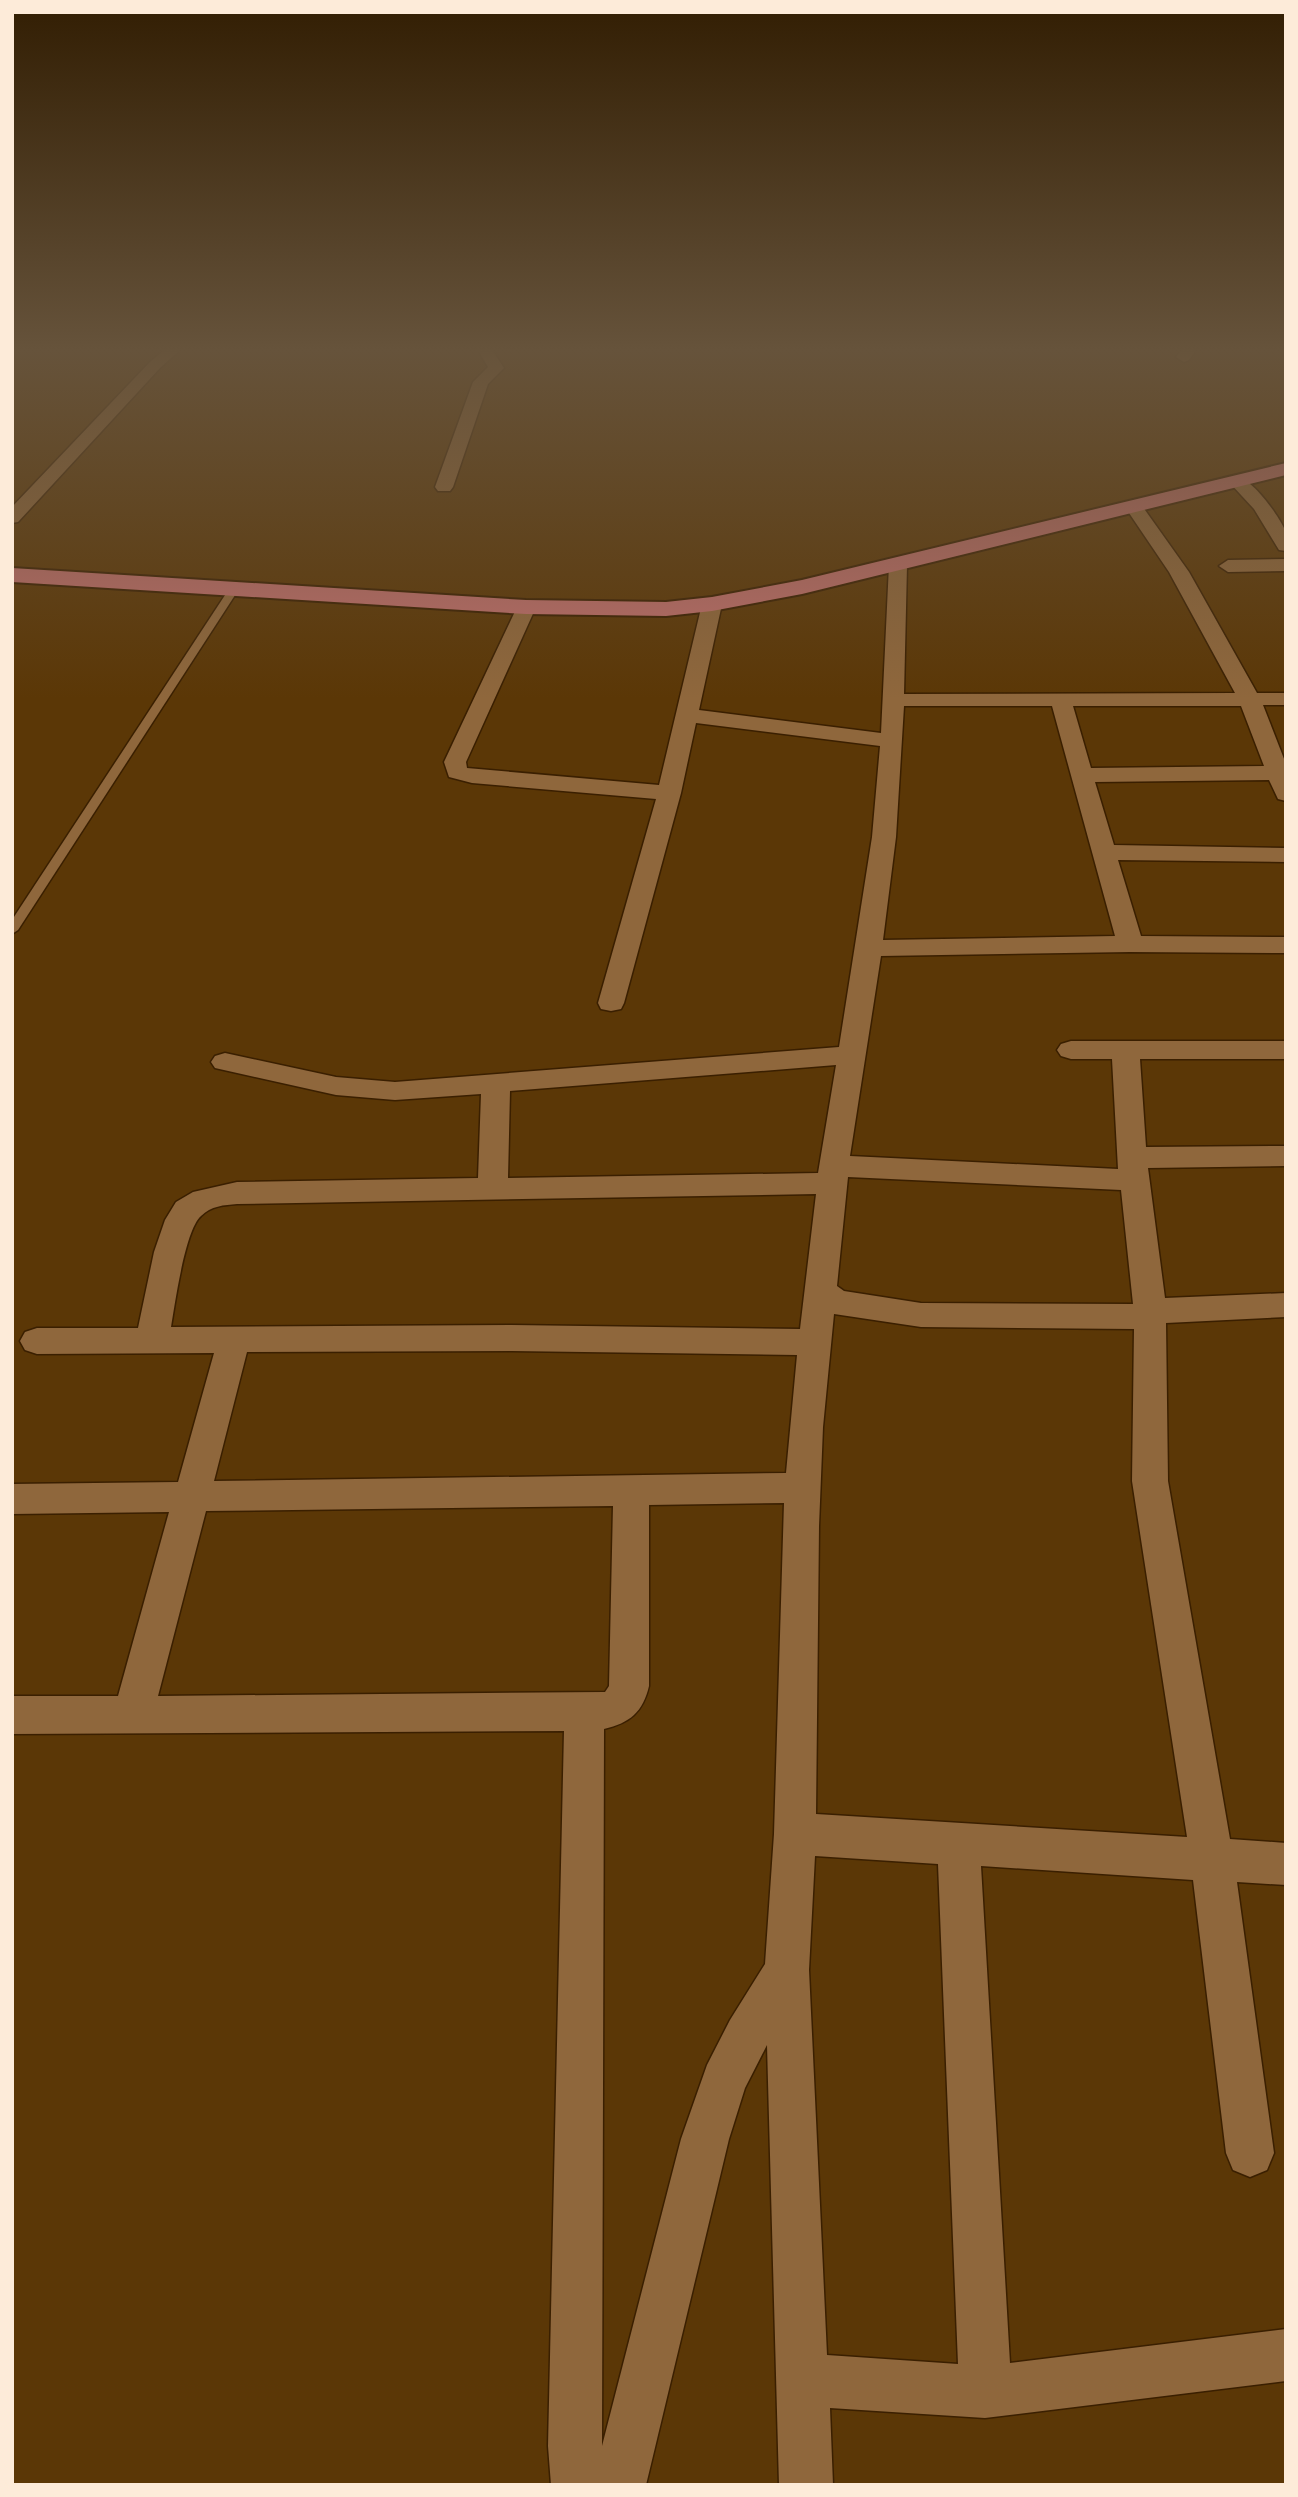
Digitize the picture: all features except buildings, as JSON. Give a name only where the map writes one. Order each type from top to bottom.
[{"type":"main road","points":[[12,575],[526,607],[666,609],[712,604],[898,565],[1286,469]]},
{"type":"street","points":[[12,518],[60,467]]},
{"type":"street","points":[[444,487],[451,467]]},
{"type":"street","points":[[1238,482],[1261,506],[1286,545]]},
{"type":"street","points":[[1081,775],[1283,780],[1249,698],[1179,572],[1135,507]]},
{"type":"street","points":[[806,2485],[787,1970],[795,1834],[803,1488],[806,1427],[833,1174],[884,837],[892,741],[898,565]]},
{"type":"street","points":[[1228,566],[1286,565]]},
{"type":"street","points":[[611,1003],[669,793],[712,604]]},
{"type":"street","points":[[526,607],[455,762],[457,772],[472,776],[669,793]]},
{"type":"street","points":[[892,700],[1286,699]]},
{"type":"street","points":[[1061,701],[1130,944]]},
{"type":"street","points":[[688,715],[892,741]]},
{"type":"street","points":[[1103,852],[1286,855]]},
{"type":"street","points":[[869,948],[1130,944],[1286,945]]},
{"type":"street","points":[[1071,1050],[1286,1050]]},
{"type":"street","points":[[1126,1051],[1134,1169],[1150,1311],[1150,1481],[1212,1859],[1250,2153]]},
{"type":"street","points":[[225,1062],[365,1090],[429,1090],[851,1055]]},
{"type":"street","points":[[493,1188],[496,1084]]},
{"type":"street","points":[[152,1340],[177,1228],[186,1212],[200,1201],[214,1195],[493,1188],[833,1174],[1134,1169],[1286,1156]]},
{"type":"street","points":[[821,1290],[835,1302],[921,1315],[1148,1317],[1150,1311]]},
{"type":"street","points":[[1150,1311],[1286,1306]]},
{"type":"street","points":[[37,1341],[512,1338],[816,1342]]},
{"type":"street","points":[[133,1715],[234,1339]]},
{"type":"street","points":[[12,1499],[803,1488]]},
{"type":"street","points":[[12,1715],[584,1712],[606,1711],[619,1707],[628,1695],[631,1490]]},
{"type":"street","points":[[578,2485],[575,2446],[584,1712]]},
{"type":"street","points":[[795,1834],[1286,1864]]},
{"type":"street","points":[[958,1844],[985,2392]]},
{"type":"street","points":[[619,2485],[705,2139],[724,2081],[746,2036],[787,1970]]},
{"type":"street","points":[[804,2380],[985,2392],[1286,2355]]},
{"type":"lane","points":[[12,930],[234,589]]}]
